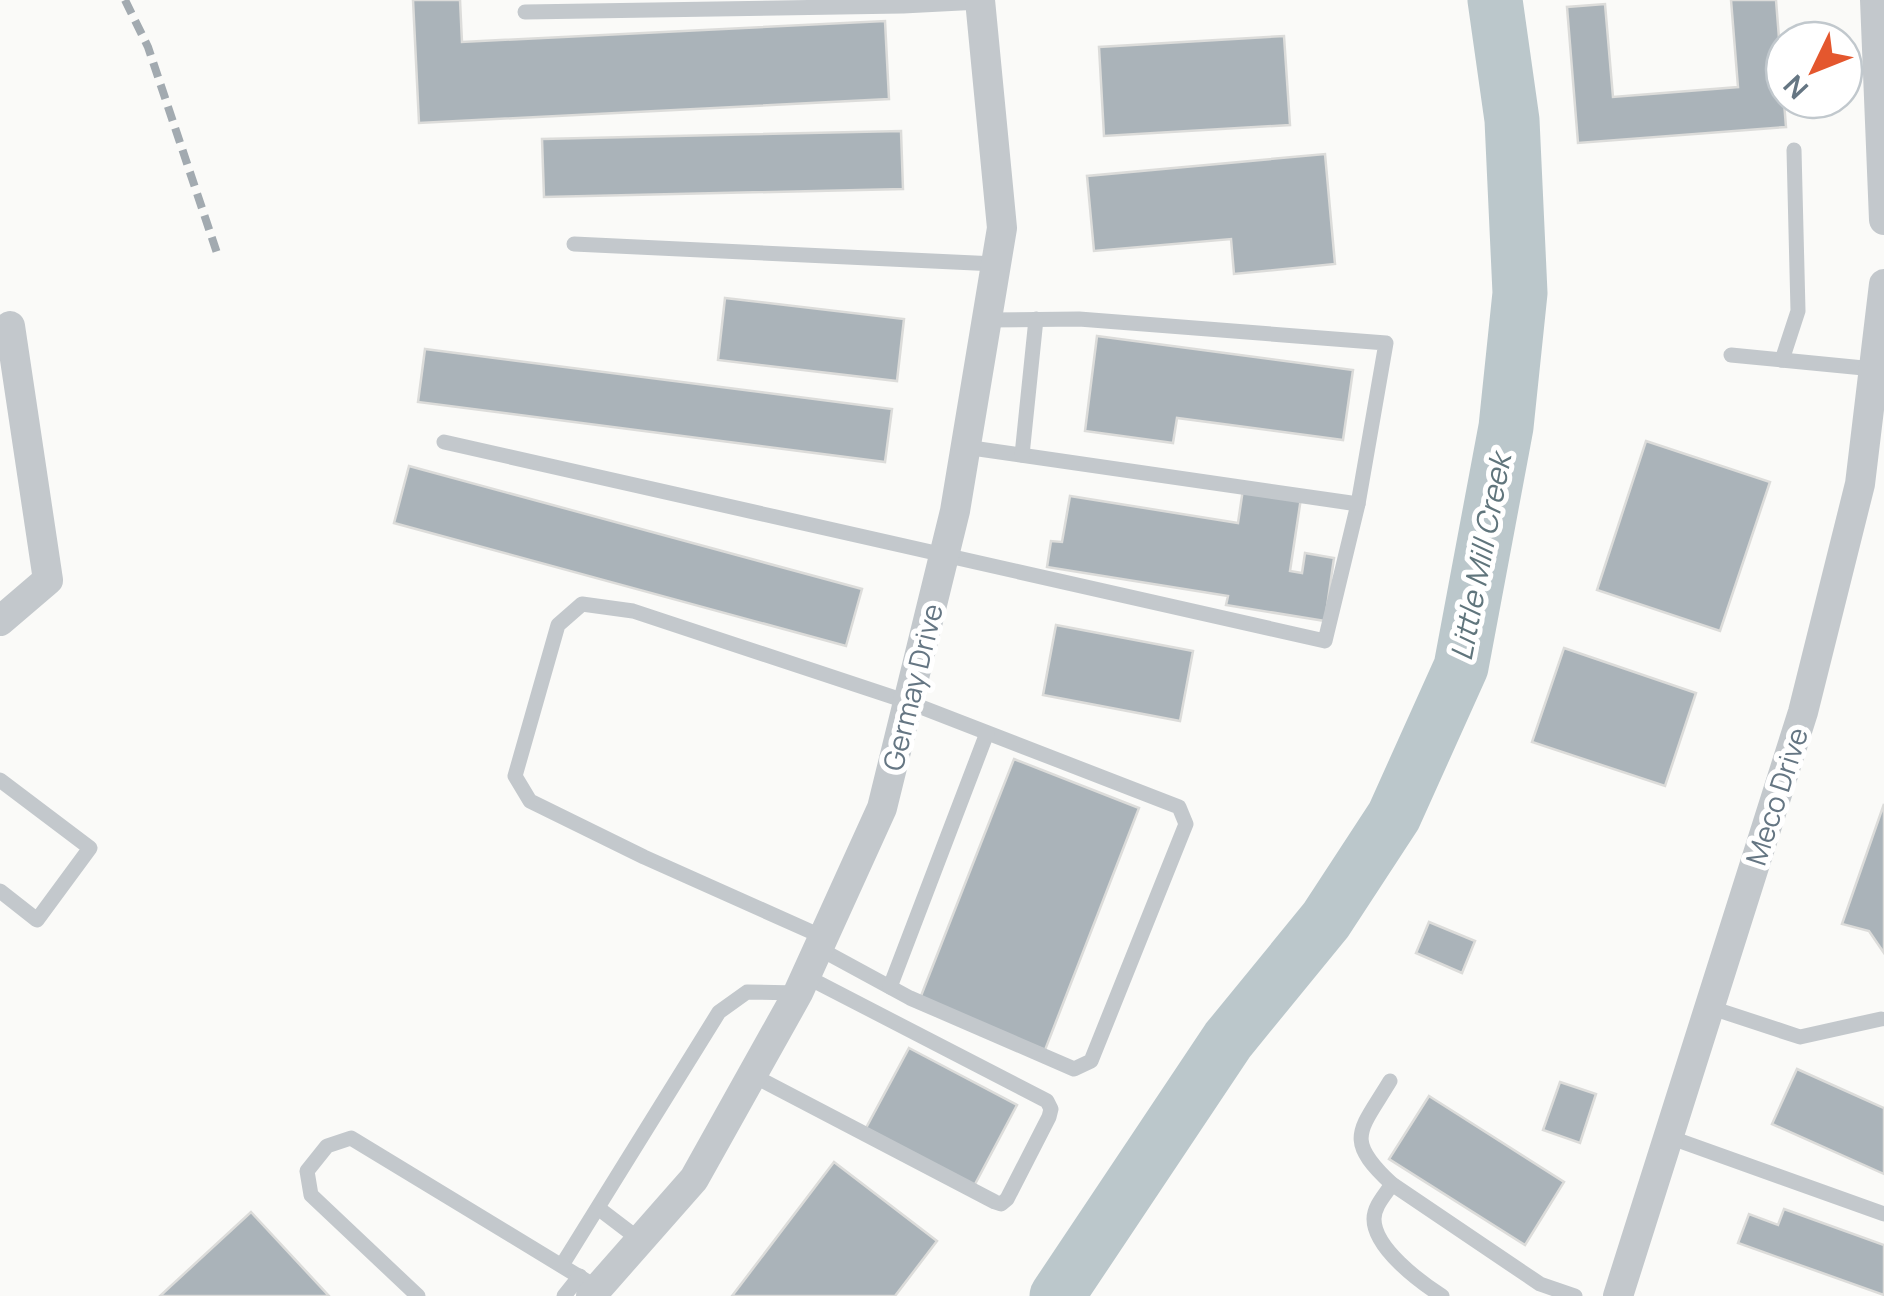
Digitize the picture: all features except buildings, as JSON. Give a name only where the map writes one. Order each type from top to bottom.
[{"type":"street","points":[[1876,0],[1884,220]]},
{"type":"street","name":"Germay Drive","points":[[590,1287],[640,1240],[694,1179],[802,984],[882,808],[944,556],[1002,228],[980,1]]},
{"type":"street","name":"Meco Drive","points":[[1624,1291],[1802,712],[1860,484],[1884,284]]},
{"type":"street","points":[[0,621],[48,580],[10,326]]},
{"type":"lane","points":[[525,12],[903,6],[980,1]]},
{"type":"lane","points":[[1782,360],[1798,311],[1794,150]]},
{"type":"lane","points":[[574,244],[996,264]]},
{"type":"lane","points":[[444,442],[1325,641],[1358,504],[1386,343],[1079,318],[986,320]]},
{"type":"lane","points":[[1022,455],[1036,319]]},
{"type":"lane","points":[[1730,355],[1874,370]]},
{"type":"lane","points":[[966,447],[1358,504]]},
{"type":"lane","points":[[582,604],[632,611],[987,732],[1179,807],[1186,824],[1091,1061],[1074,1069],[890,986],[821,942],[530,801],[515,776],[558,625],[582,604]]},
{"type":"lane","points":[[890,986],[987,732]]},
{"type":"lane","points":[[0,780],[90,848],[36,920],[0,891]]},
{"type":"lane","points":[[562,1265],[719,1012],[746,992],[802,984],[1047,1101],[1050,1117],[1001,1204],[752,1075]]},
{"type":"lane","points":[[1710,1007],[1800,1036],[1881,1019]]},
{"type":"lane","points":[[1390,1081],[1361,1130],[1360,1144],[1371,1164],[1392,1184],[1536,1290],[1575,1296]]},
{"type":"lane","points":[[1669,1137],[1884,1214]]},
{"type":"lane","points":[[418,1296],[312,1195],[307,1171],[327,1146],[351,1138],[562,1265],[590,1287]]},
{"type":"lane","points":[[1392,1184],[1378,1205],[1374,1221],[1378,1238],[1413,1277],[1442,1296]]},
{"type":"lane","points":[[598,1208],[640,1240]]},
{"type":"lane","points":[[564,1296],[590,1287]]},
{"type":"waterway","name":"Little Mill Creek","points":[[1057,1296],[1228,1040],[1326,920],[1394,816],[1461,667],[1506,427],[1520,293],[1512,120],[1495,0]]},
{"type":"railway","points":[[125,0],[148,47],[217,253]]}]
